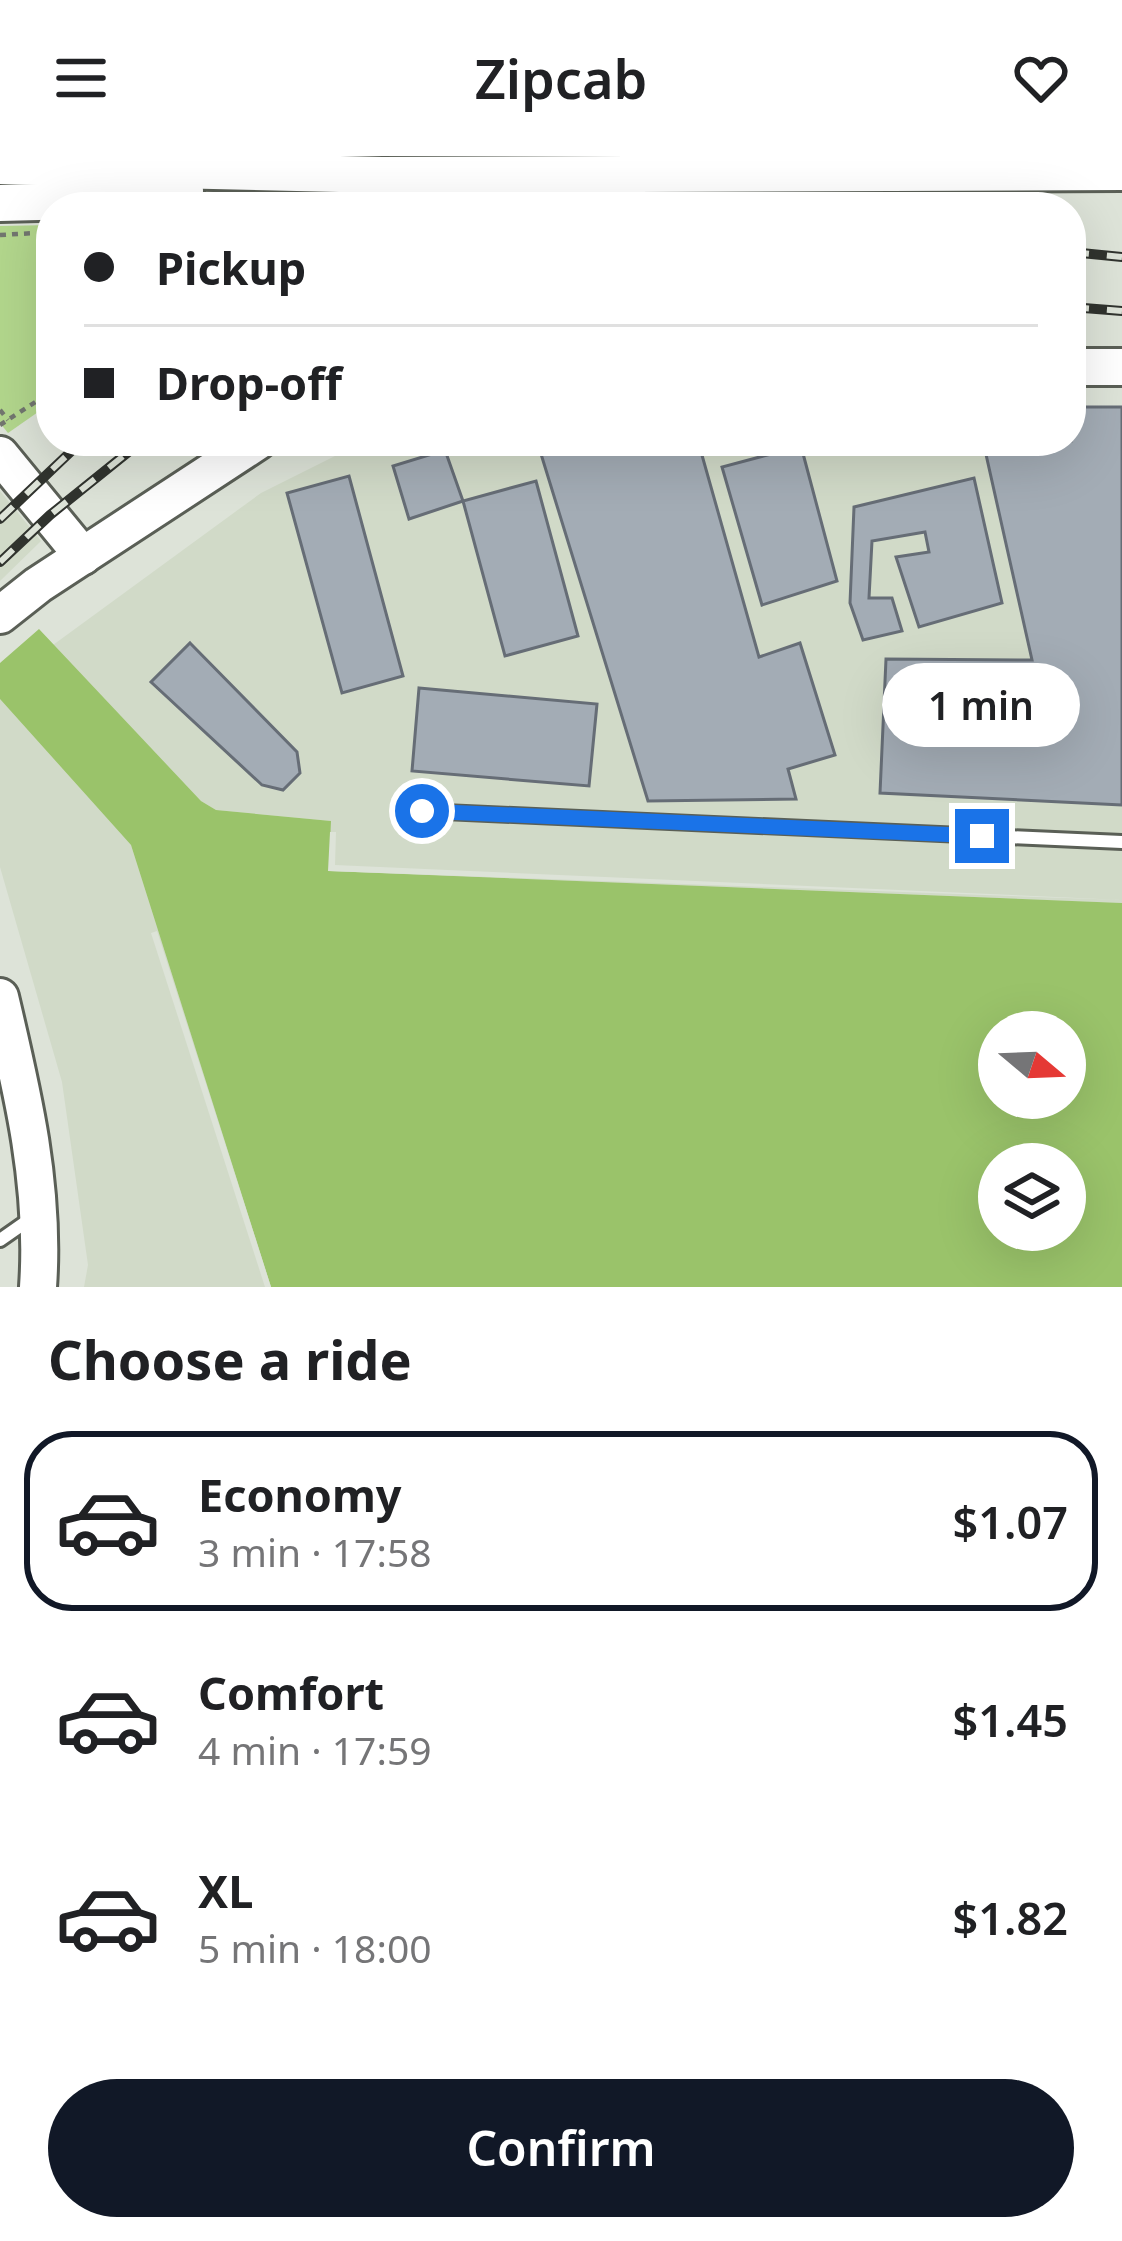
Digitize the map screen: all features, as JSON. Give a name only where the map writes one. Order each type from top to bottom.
[{"type":"main road","points":[[0,166],[127,174],[385,168],[1122,172]]},
{"type":"main road","points":[[48,192],[127,174]]},
{"type":"main road","points":[[0,203],[36,195]]},
{"type":"main road","points":[[1086,368],[1122,367]]},
{"type":"main road","points":[[4,437],[83,556]]},
{"type":"main road","points":[[0,615],[235,456]]},
{"type":"main road","points":[[0,997],[28,1115],[38,1213],[38,1287]]},
{"type":"lane","points":[[422,811],[1122,842]]},
{"type":"lane","points":[[0,1240],[38,1213]]},
{"type":"path","points":[[0,236],[36,233]]},
{"type":"path","points":[[4,437],[36,406]]},
{"type":"path","points":[[0,410],[4,437]]},
{"type":"path","points":[[0,425],[4,437]]},
{"type":"shaded area","points":[[36,225],[36,413],[8,433],[0,423],[0,226]]},
{"type":"shaded area","points":[[1086,407],[1122,407],[1122,903],[328,871],[331,821],[216,810],[201,801],[53,645],[261,493],[335,456],[1086,456]]},
{"type":"shaded area","points":[[0,491],[41,541],[0,581]]},
{"type":"shaded area","points":[[39,629],[201,801],[216,810],[331,821],[329,871],[1122,903],[1122,1287],[271,1287],[131,845],[0,699],[0,663]]},
{"type":"shaded area","points":[[0,699],[131,845],[271,1287],[84,1287],[88,1265],[62,1082],[0,867]]},
{"type":"pier","points":[[330,832],[336,832],[335,865],[1122,900],[328,871]]},
{"type":"pier","points":[[157,931],[271,1287],[265,1287],[151,933]]},
{"type":"building","points":[[1086,407],[1122,407],[1122,805],[880,793],[886,659],[1032,660],[986,456],[1086,456]]},
{"type":"building","points":[[426,456],[447,456],[463,501],[409,519],[393,466]]},
{"type":"building","points":[[542,456],[702,456],[759,657],[800,643],[835,755],[788,769],[796,799],[648,801]]},
{"type":"building","points":[[763,456],[804,456],[837,581],[762,605],[722,467]]},
{"type":"building","points":[[349,476],[403,676],[342,693],[287,493]]},
{"type":"building","points":[[974,478],[1002,603],[919,627],[896,557],[929,552],[925,532],[872,541],[869,598],[892,598],[902,631],[863,640],[850,603],[854,507]]},
{"type":"building","points":[[536,481],[578,636],[505,656],[463,501]]},
{"type":"building","points":[[190,643],[297,752],[300,773],[283,790],[262,785],[151,682]]},
{"type":"building","points":[[419,688],[597,704],[589,786],[412,771]]},
{"type":"railway","points":[[1086,253],[1122,257]]},
{"type":"railway","points":[[1086,308],[1122,311]]},
{"type":"railway","points":[[0,519],[66,456]]},
{"type":"railway","points":[[0,562],[123,456]]},
{"type":"route","points":[[422,811],[982,836]]}]
